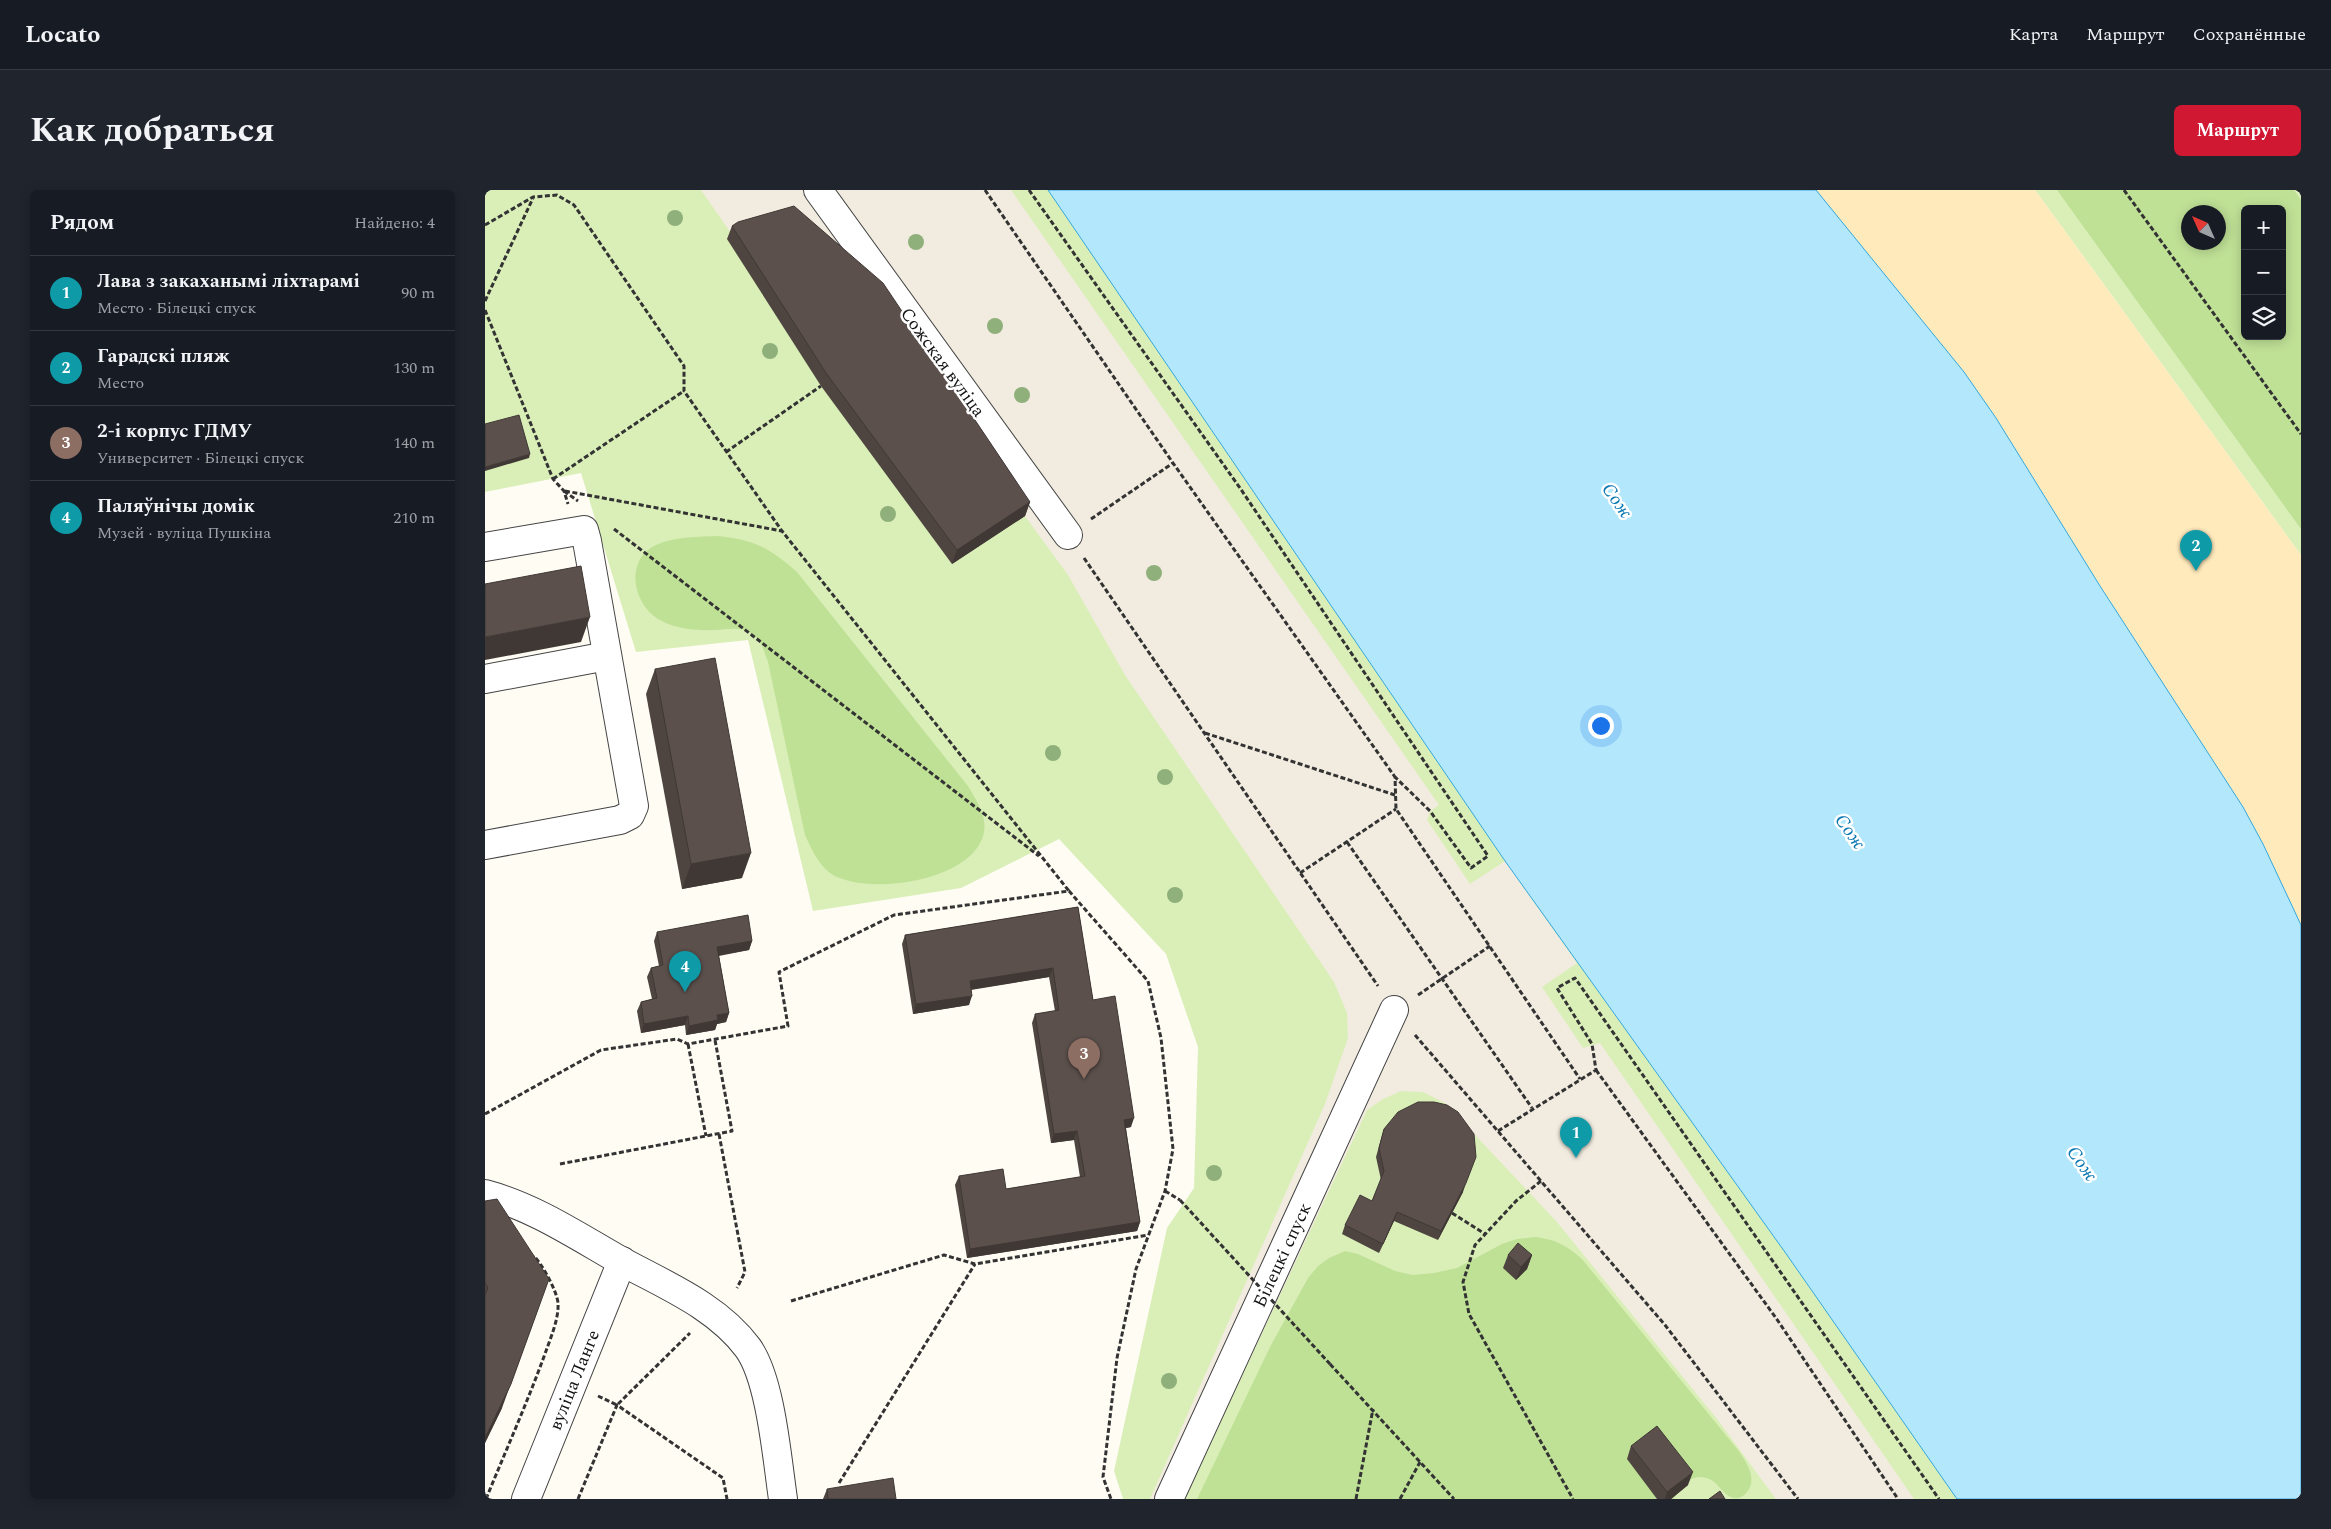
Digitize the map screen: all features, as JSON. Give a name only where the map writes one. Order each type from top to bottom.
[{"type":"street","name":"Сожская вуліца","points":[[818,190],[1068,535]]},
{"type":"street","points":[[485,547],[580,530],[587,541],[634,806],[632,811],[620,820],[485,844]]},
{"type":"street","points":[[485,679],[607,656]]},
{"type":"street","name":"Білецкі спуск","points":[[1169,1499],[1394,1010]]},
{"type":"street","points":[[485,1194],[510,1200],[527,1209],[703,1307],[726,1324],[749,1349],[765,1386],[783,1499]]},
{"type":"street","name":"вуліца Ланге","points":[[526,1499],[622,1261]]},
{"type":"path","points":[[985,190],[1173,463],[1395,777],[1431,811],[1471,868],[1488,856],[1240,488],[1029,190]]},
{"type":"path","points":[[2124,190],[2301,434]]},
{"type":"path","points":[[485,225],[533,197],[557,196],[575,205],[683,366],[684,391],[782,531],[1069,891],[1148,980],[1161,1038],[1173,1149],[1165,1191],[1136,1268],[1117,1358],[1103,1477],[1111,1499]]},
{"type":"path","points":[[485,301],[533,197]]},
{"type":"path","points":[[485,310],[553,479],[580,503]]},
{"type":"path","points":[[726,452],[821,386]]},
{"type":"path","points":[[553,479],[684,391]]},
{"type":"path","points":[[1173,463],[1068,535],[1394,1010],[1665,1325],[1798,1499]]},
{"type":"path","points":[[564,490],[782,531]]},
{"type":"path","points":[[564,490],[580,530]]},
{"type":"path","points":[[611,527],[1044,860]]},
{"type":"path","points":[[1204,733],[1395,796]]},
{"type":"path","points":[[1395,777],[1396,809],[1581,1079]]},
{"type":"path","points":[[1300,873],[1396,809]]},
{"type":"path","points":[[1347,842],[1532,1108]]},
{"type":"path","points":[[485,1114],[601,1050],[677,1039],[688,1044],[788,1026],[779,972],[895,915],[1069,891]]},
{"type":"path","points":[[1394,1010],[1490,946]]},
{"type":"path","points":[[1898,1499],[1776,1318],[1596,1070],[1593,1044],[1557,988],[1575,978],[1939,1499]]},
{"type":"path","points":[[560,1164],[732,1131],[715,1040]]},
{"type":"path","points":[[688,1044],[706,1136]]},
{"type":"path","points":[[1498,1131],[1532,1108],[1596,1070]]},
{"type":"path","points":[[719,1134],[745,1272],[737,1288]]},
{"type":"path","points":[[1541,1181],[1517,1200],[1475,1245],[1463,1282],[1469,1314],[1573,1499]]},
{"type":"path","points":[[1165,1191],[1180,1200],[1454,1499]]},
{"type":"path","points":[[1452,1213],[1485,1234]]},
{"type":"path","points":[[791,1301],[944,1255],[975,1264],[1148,1235]]},
{"type":"path","points":[[486,1499],[539,1369],[552,1332],[558,1303],[542,1268],[533,1255]]},
{"type":"path","points":[[839,1483],[975,1264]]},
{"type":"path","points":[[578,1499],[617,1405],[696,1327]]},
{"type":"path","points":[[590,1393],[617,1405],[723,1478],[727,1499]]},
{"type":"path","points":[[1356,1499],[1373,1409]]},
{"type":"path","points":[[1400,1499],[1420,1462]]},
{"type":"green space","points":[[485,190],[1048,190],[1505,861],[1787,1255],[1957,1499],[1123,1499],[1114,1471],[1167,1228],[1194,1188],[1198,1047],[1166,954],[1059,839],[961,888],[813,911],[748,640],[636,652],[581,473],[485,492]]},
{"type":"green space","points":[[2035,190],[2301,190],[2301,555]]},
{"type":"green space","points":[[2057,190],[2294,190],[2301,200],[2301,529]]},
{"type":"green space","points":[[719,536],[743,540],[761,546],[797,572],[968,786],[977,802],[985,826],[976,849],[961,863],[941,873],[917,880],[892,884],[868,884],[846,880],[830,873],[818,860],[805,835],[768,662],[760,642],[751,633],[742,630],[693,630],[672,626],[654,616],[647,609],[637,590],[635,575],[638,563],[643,555],[652,547],[679,538]]},
{"type":"green space","points":[[1535,1237],[1561,1244],[1582,1259],[1738,1450],[1750,1470],[1751,1476],[1750,1487],[1744,1495],[1738,1498],[1731,1497],[1713,1481],[1701,1477],[1685,1483],[1674,1499],[1197,1499],[1271,1345],[1308,1278],[1318,1266],[1329,1258],[1345,1251],[1358,1254],[1395,1271],[1413,1275],[1434,1273],[1457,1268],[1502,1244],[1517,1239]]},
{"type":"sand","points":[[1816,190],[2035,190],[2301,555],[2301,925],[2263,844],[2243,807],[2100,586],[1996,418],[1964,372]]},
{"type":"shaded area","points":[[701,190],[1011,190],[1439,805],[1430,811],[1427,820],[1470,884],[1505,861],[1577,963],[1542,987],[1583,1048],[1600,1043],[1914,1499],[1776,1499],[1717,1419],[1557,1222],[1445,1103],[1423,1092],[1401,1091],[1383,1099],[1367,1110],[1184,1499],[1150,1499],[1325,1104],[1348,1038],[1347,1013],[1334,982],[1125,675],[1068,575],[1025,516],[733,236]]},
{"type":"water","name":"Сож","points":[[1048,190],[1816,190],[1964,372],[1996,418],[2100,586],[2243,807],[2263,844],[2301,925],[2301,1499],[1957,1499],[1787,1255],[1505,861]]},
{"type":"building","points":[[794,206],[883,283],[1030,502],[957,550],[826,373],[732,226],[738,222]]},
{"type":"building","points":[[519,415],[530,454],[485,467],[485,424]]},
{"type":"building","points":[[581,566],[590,617],[485,637],[485,584]]},
{"type":"building","points":[[715,658],[751,853],[691,864],[655,669]]},
{"type":"building","points":[[1078,907],[1093,1000],[1115,996],[1134,1118],[1124,1120],[1140,1222],[970,1249],[959,1176],[1003,1169],[1006,1189],[1085,1176],[1077,1131],[1054,1134],[1035,1014],[1059,1010],[1053,968],[970,981],[972,996],[916,1004],[905,935]]},
{"type":"building","points":[[748,915],[752,941],[717,947],[729,1013],[717,1015],[718,1020],[689,1026],[688,1016],[644,1024],[641,1002],[657,998],[651,968],[663,965],[657,932]]},
{"type":"building","points":[[1418,1102],[1434,1102],[1447,1105],[1458,1112],[1474,1134],[1476,1157],[1466,1183],[1441,1231],[1397,1212],[1383,1244],[1345,1225],[1360,1195],[1372,1201],[1384,1171],[1379,1148],[1384,1129],[1398,1112]]},
{"type":"building","points":[[497,1199],[549,1279],[511,1384],[485,1438],[485,1295],[488,1288],[485,1283],[485,1201]]},
{"type":"building","points":[[1518,1243],[1532,1255],[1521,1267],[1508,1255]]},
{"type":"building","points":[[1657,1426],[1693,1472],[1667,1492],[1631,1446]]},
{"type":"building","points":[[893,1478],[896,1499],[828,1499],[827,1489]]},
{"type":"building","points":[[1720,1491],[1725,1499],[1709,1499]]},
{"type":"place","name":"Гарадскі пляж","points":[[2196,571]]},
{"type":"place","name":"Паляўнічы домік","points":[[685,992]]},
{"type":"place","name":"2-і корпус ГДМУ","points":[[1084,1079]]},
{"type":"place","name":"Лава з закаханымі ліхтарамі","points":[[1576,1158]]}]
